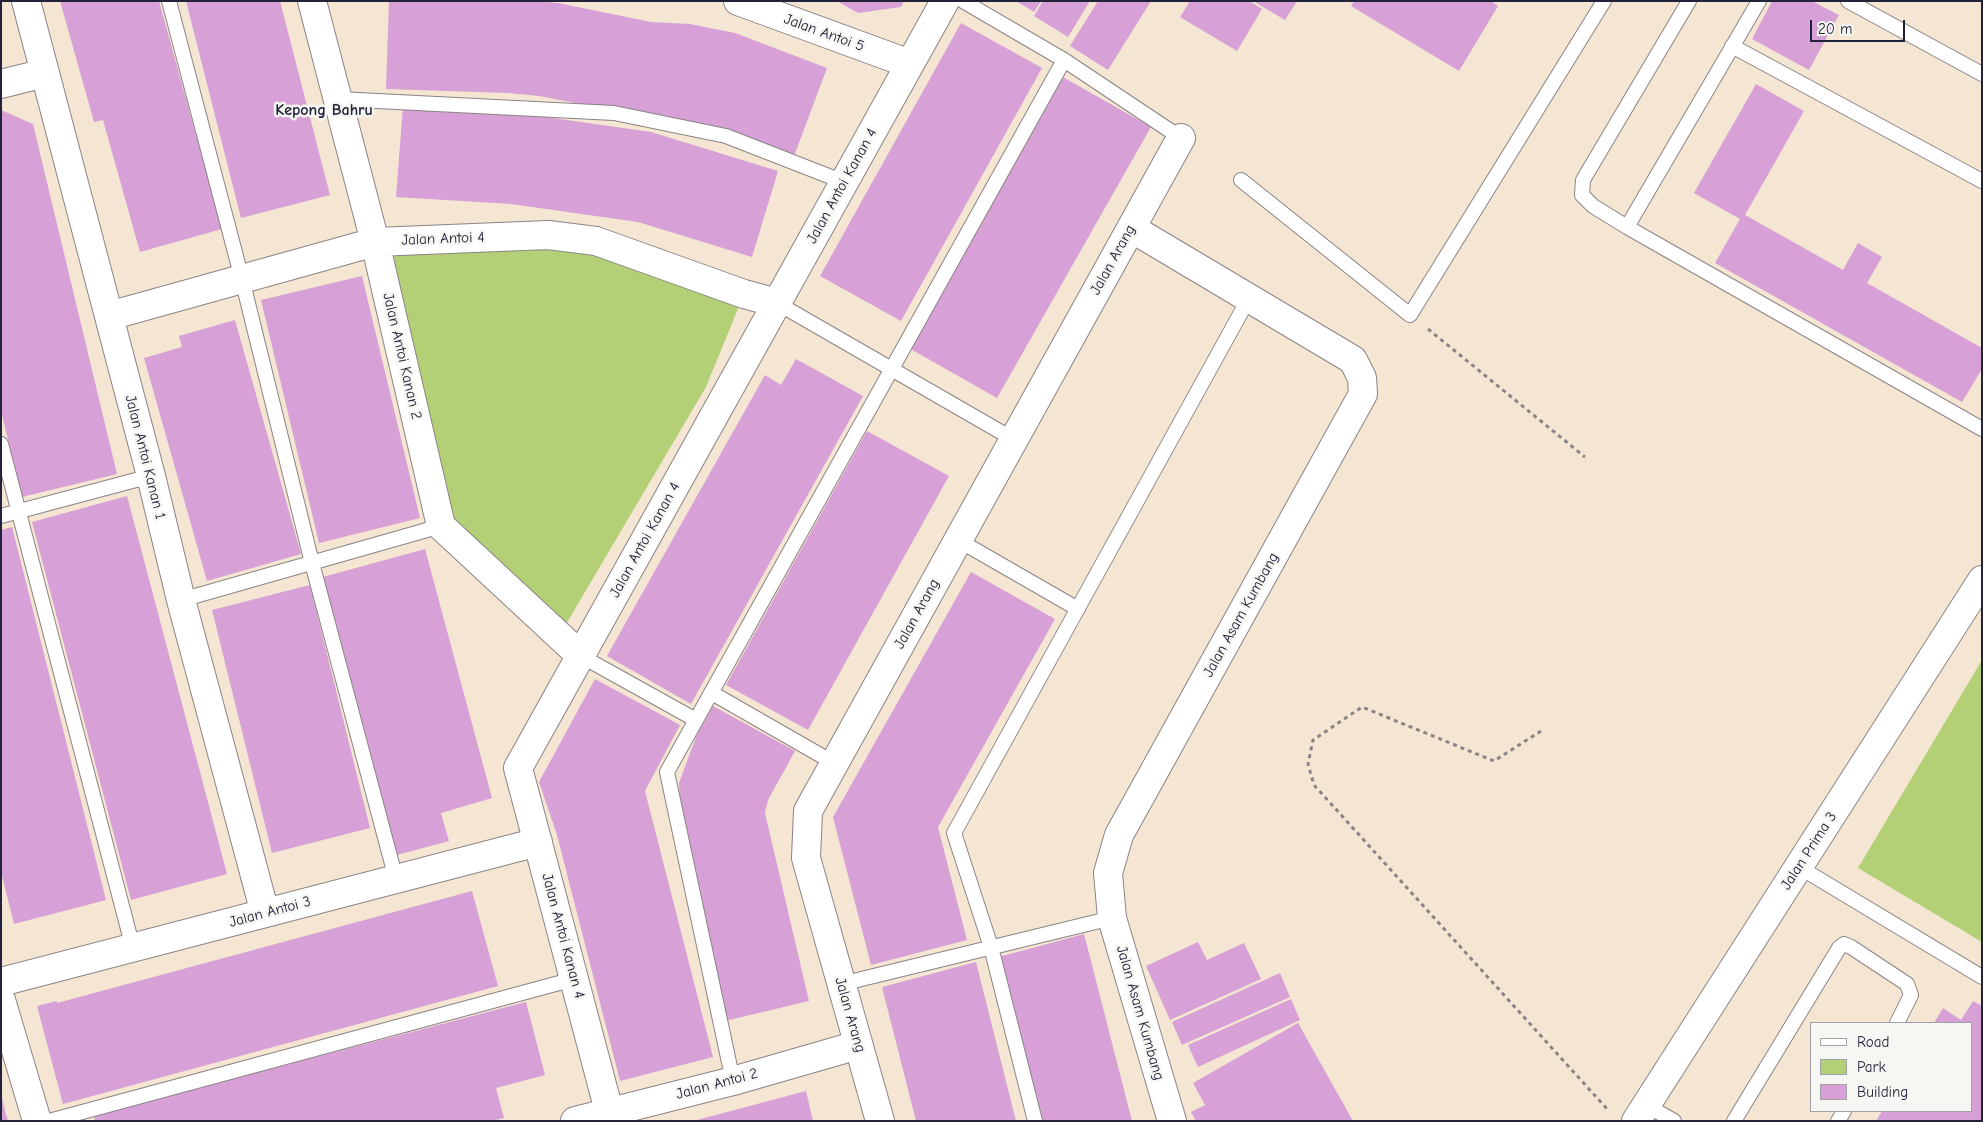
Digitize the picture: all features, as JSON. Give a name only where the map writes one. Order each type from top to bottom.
[{"type":"street","name":"Jalan Antoi Kanan 1","points":[[26,1],[151,476],[181,600],[265,913]]},
{"type":"street","name":"Jalan Antoi Kanan 2","points":[[312,1],[375,242],[441,526]]},
{"type":"street","name":"Jalan Antoi 5","points":[[738,1],[910,64]]},
{"type":"street","name":"Jalan Antoi Kanan 4","points":[[609,1111],[518,768],[945,1]]},
{"type":"street","points":[[1,84],[45,73]]},
{"type":"street","name":"Jalan Arang","points":[[880,1121],[806,858],[808,812],[1181,138]]},
{"type":"street","name":"Jalan Asam Kumbang","points":[[1131,228],[1353,360],[1362,378],[1363,394],[1119,835],[1108,873],[1112,918],[1172,1121]]},
{"type":"street","name":"Jalan Antoi 4","points":[[109,316],[375,242],[548,235],[596,242],[744,294],[777,303]]},
{"type":"street","points":[[441,526],[581,656]]},
{"type":"street","name":"Jalan Prima 3","points":[[1631,1113],[1799,867],[1982,580]]},
{"type":"street","name":"Jalan Antoi 3","points":[[1,982],[538,842]]},
{"type":"street","points":[[1,1000],[37,1121]]},
{"type":"street","name":"Jalan Antoi 2","points":[[575,1121],[733,1081],[858,1045]]},
{"type":"lane","points":[[169,1],[242,279],[312,563],[396,879]]},
{"type":"lane","points":[[963,1],[1064,60],[1181,138]]},
{"type":"lane","points":[[1241,180],[1410,315],[1604,1]]},
{"type":"lane","points":[[1689,1],[1583,180],[1582,195],[1594,206],[1627,228],[1982,429]]},
{"type":"lane","points":[[1627,228],[1759,1]]},
{"type":"lane","points":[[1848,1],[1982,74]]},
{"type":"lane","points":[[1732,46],[1982,181]]},
{"type":"lane","points":[[733,1081],[667,772],[1064,60]]},
{"type":"lane","points":[[338,99],[614,113],[726,136],[844,182]]},
{"type":"lane","points":[[1035,1121],[991,948],[954,833],[1249,298]]},
{"type":"lane","points":[[777,303],[1013,439]]},
{"type":"lane","points":[[1,444],[133,948]]},
{"type":"lane","points":[[1,516],[151,476]]},
{"type":"lane","points":[[181,600],[441,526]]},
{"type":"lane","points":[[958,540],[1078,609]]},
{"type":"lane","points":[[581,656],[696,720]]},
{"type":"lane","points":[[712,693],[834,763]]},
{"type":"lane","points":[[1799,867],[1982,977]]},
{"type":"lane","points":[[841,984],[1112,918]]},
{"type":"lane","points":[[1734,1121],[1838,948],[1844,944],[1907,984],[1911,995],[1898,1022]]},
{"type":"lane","points":[[50,1121],[574,979]]},
{"type":"lane","points":[[1631,1113],[1674,1121]]},
{"type":"path","points":[[1410,315],[1585,456]]},
{"type":"path","points":[[1541,731],[1494,761],[1424,734],[1362,707],[1313,740],[1308,764],[1314,785],[1631,1113]]},
{"type":"green space","points":[[548,235],[744,294],[706,387],[559,636],[441,526],[375,242]]},
{"type":"green space","points":[[1982,660],[1982,942],[1858,868]]},
{"type":"building","points":[[60,1],[159,1],[222,229],[140,252],[103,120],[94,122]]},
{"type":"building","points":[[186,1],[280,1],[330,195],[241,218]]},
{"type":"building","points":[[389,1],[535,1],[558,3],[651,22],[690,24],[735,33],[827,68],[793,159],[700,124],[633,110],[601,108],[539,96],[508,93],[386,89]]},
{"type":"building","points":[[837,1],[904,1],[901,7],[858,13]]},
{"type":"building","points":[[1016,1],[1041,1],[1034,12]]},
{"type":"building","points":[[1043,1],[1090,1],[1068,37],[1034,16]]},
{"type":"building","points":[[1098,1],[1151,1],[1108,70],[1070,46]]},
{"type":"building","points":[[1190,1],[1249,1],[1262,9],[1237,51],[1180,17]]},
{"type":"building","points":[[1253,1],[1297,1],[1285,20]]},
{"type":"building","points":[[1354,1],[1491,1],[1498,6],[1459,71],[1351,6]]},
{"type":"building","points":[[1772,1],[1812,1],[1839,15],[1809,70],[1752,39]]},
{"type":"building","points":[[961,23],[1042,68],[901,321],[820,276]]},
{"type":"building","points":[[1061,76],[1151,127],[997,398],[907,347]]},
{"type":"building","points":[[1756,84],[1804,111],[1745,215],[1843,270],[1858,243],[1882,257],[1867,283],[1982,348],[1982,369],[1962,402],[1715,263],[1740,219],[1694,193]]},
{"type":"building","points":[[403,106],[518,113],[651,132],[778,171],[752,257],[638,222],[511,204],[396,197]]},
{"type":"building","points":[[1,110],[33,124],[117,474],[22,497],[1,411]]},
{"type":"building","points":[[362,276],[420,518],[319,543],[261,300]]},
{"type":"building","points":[[235,320],[301,554],[207,581],[144,358],[182,347],[179,336]]},
{"type":"building","points":[[796,359],[863,396],[691,704],[607,656],[765,375],[781,385]]},
{"type":"building","points":[[867,431],[949,476],[808,730],[726,685]]},
{"type":"building","points":[[127,496],[227,874],[131,900],[32,522]]},
{"type":"building","points":[[12,527],[106,900],[14,924],[1,872],[1,530]]},
{"type":"building","points":[[425,549],[492,798],[441,813],[449,841],[397,855],[323,577]]},
{"type":"building","points":[[971,572],[1055,619],[938,827],[967,940],[871,965],[833,817]]},
{"type":"building","points":[[310,585],[370,828],[272,853],[212,610]]},
{"type":"building","points":[[595,679],[680,725],[645,791],[713,1057],[620,1081],[557,835],[539,782]]},
{"type":"building","points":[[713,706],[795,751],[768,800],[765,813],[809,1001],[725,1021],[681,833],[679,783],[696,737]]},
{"type":"building","points":[[472,891],[498,986],[63,1104],[37,1006],[57,1001],[57,1003]]},
{"type":"building","points":[[1084,934],[1132,1121],[1037,1121],[995,958]]},
{"type":"building","points":[[1198,942],[1207,960],[1244,943],[1261,979],[1170,1020],[1146,966]]},
{"type":"building","points":[[976,962],[1016,1121],[916,1121],[882,987]]},
{"type":"building","points":[[1280,973],[1290,997],[1182,1045],[1172,1022]]},
{"type":"building","points":[[1291,999],[1300,1020],[1198,1067],[1188,1045]]},
{"type":"building","points":[[1973,1001],[1982,1006],[1982,1121],[1876,1121],[1881,1112],[1973,1112],[1973,1022],[1935,1022],[1943,1008],[1961,1020]]},
{"type":"building","points":[[526,1002],[545,1075],[496,1088],[504,1118],[491,1121],[95,1121],[94,1115]]},
{"type":"building","points":[[1298,1023],[1353,1121],[1196,1121],[1191,1112],[1205,1105],[1193,1083]]},
{"type":"building","points":[[806,1091],[813,1121],[697,1121],[697,1120]]},
{"type":"building","points":[[2,1097],[5,1111],[8,1121],[1,1121]]},
{"type":"district","name":"Kepong Bahru","points":[[324,110]]}]
